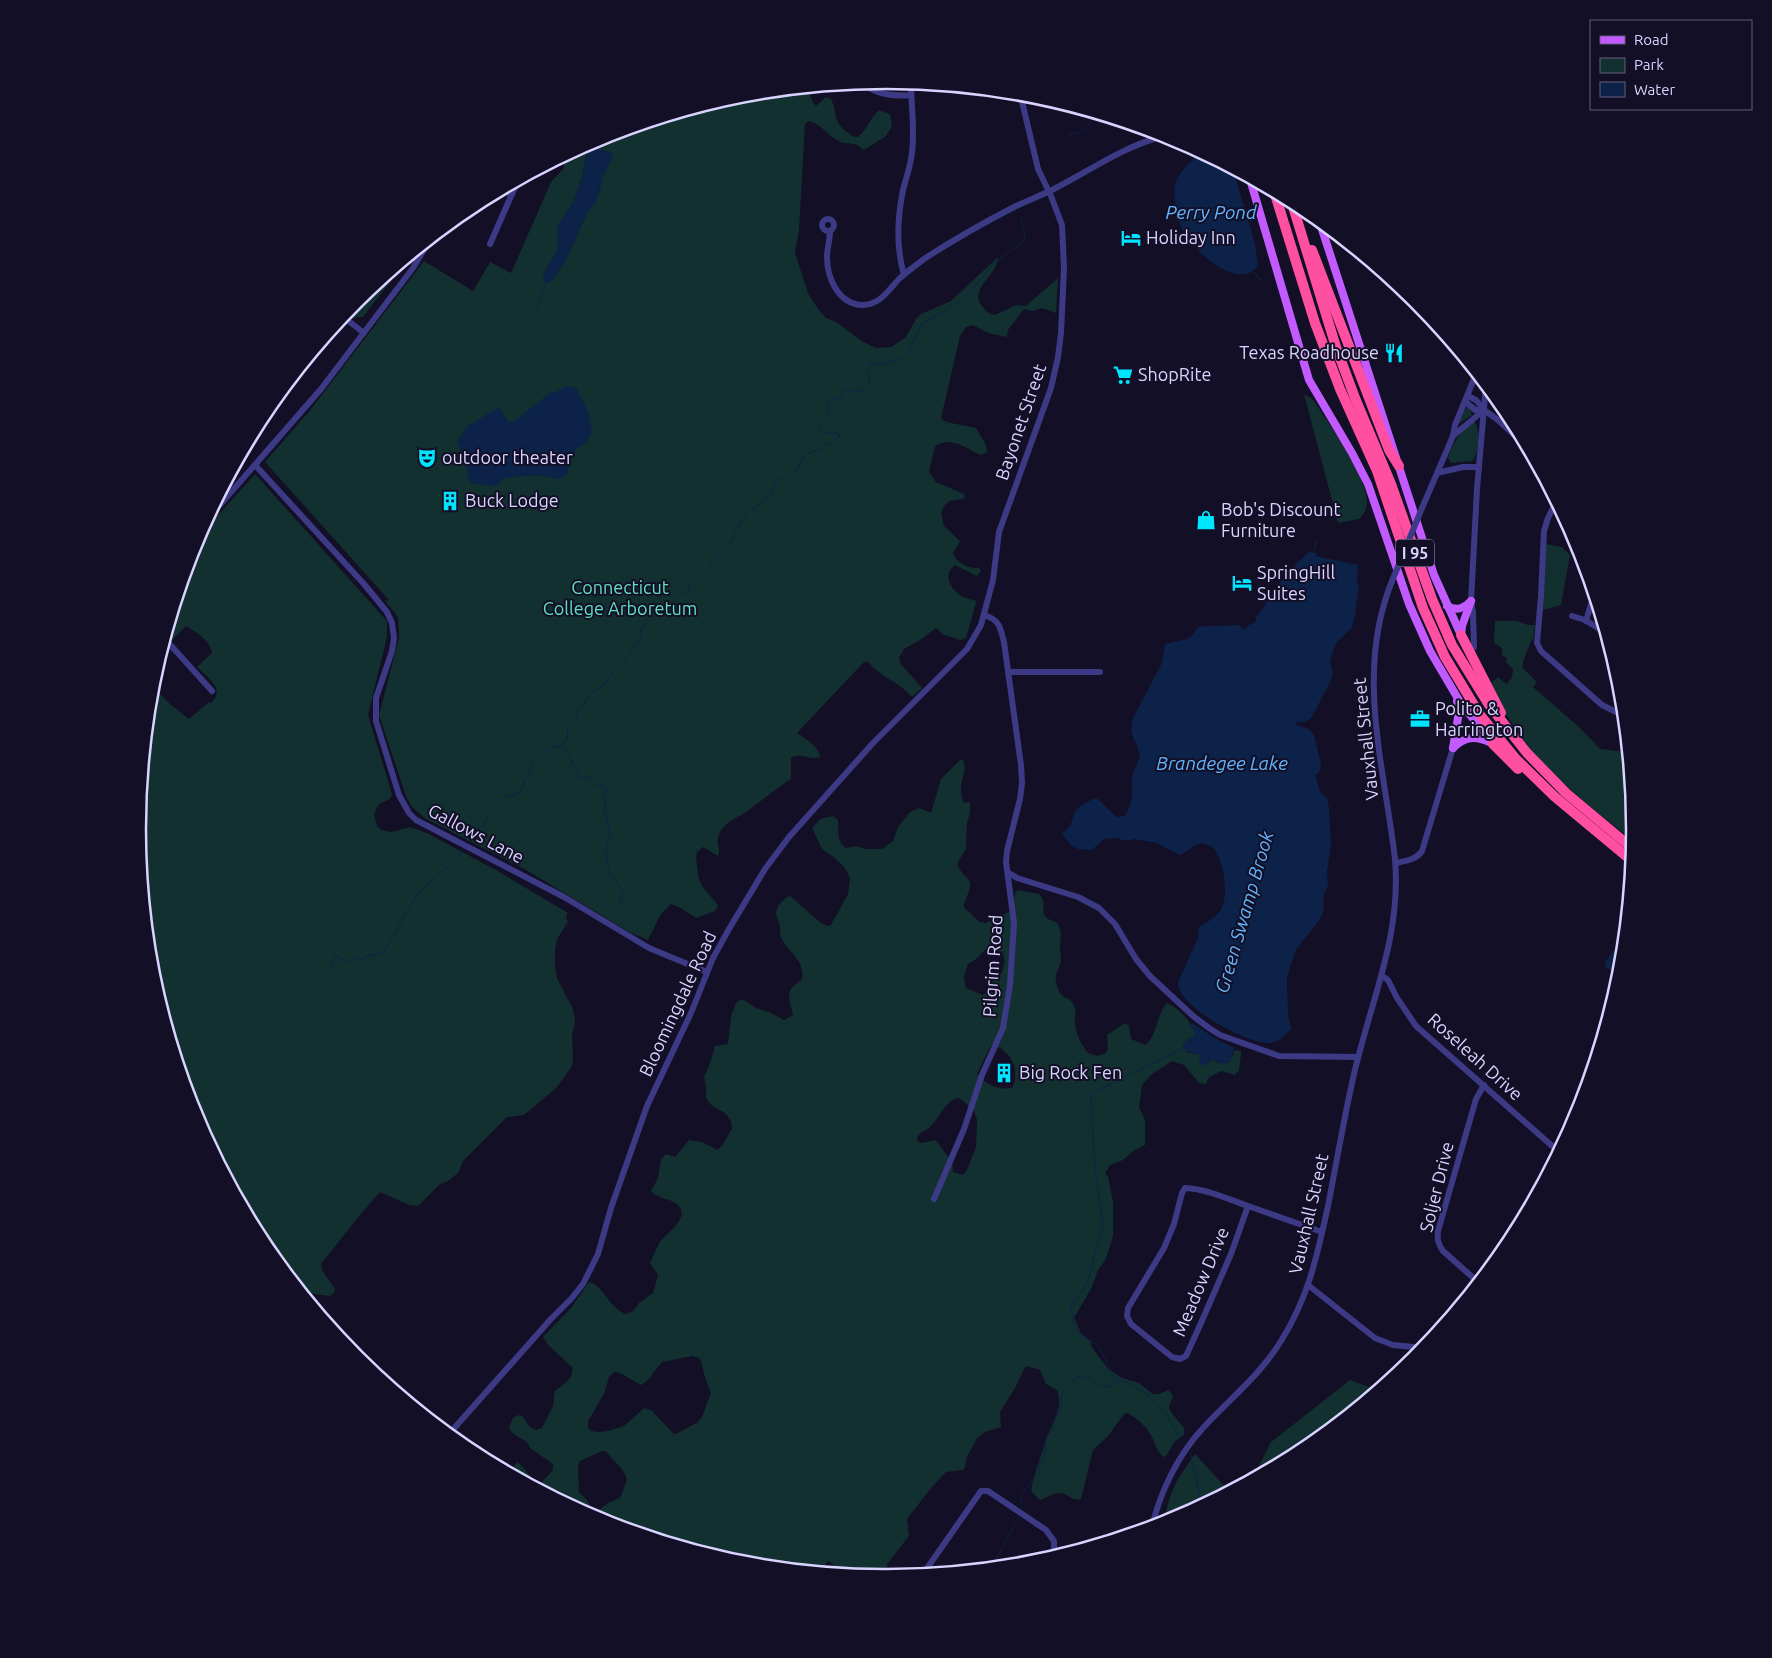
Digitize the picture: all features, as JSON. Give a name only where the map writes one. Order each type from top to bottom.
[{"type":"highway","name":"I 95","points":[[1277,201],[1313,318],[1337,382],[1380,480],[1417,592],[1436,640],[1459,683],[1485,721],[1515,758],[1547,790],[1625,856]]},
{"type":"highway","name":"I 95","points":[[1295,213],[1336,346],[1390,479],[1435,606],[1448,636],[1471,678],[1512,736],[1561,788],[1626,843]]},
{"type":"highway","points":[[1301,216],[1313,254],[1389,450],[1400,466]]},
{"type":"highway","points":[[1461,635],[1512,736]]},
{"type":"highway","points":[[1493,744],[1526,776],[1547,790]]},
{"type":"main road","points":[[1252,186],[1309,380],[1368,484],[1415,618],[1438,667],[1456,697],[1493,744]]},
{"type":"main road","points":[[1323,232],[1434,575],[1461,635]]},
{"type":"main road","points":[[1447,606],[1460,609],[1471,601]]},
{"type":"main road","points":[[1461,635],[1462,626],[1471,601]]},
{"type":"main road","points":[[1453,748],[1459,712],[1456,697]]},
{"type":"main road","points":[[1453,748],[1462,740],[1472,737],[1493,744]]},
{"type":"street","points":[[872,89],[890,95],[911,95]]},
{"type":"street","points":[[904,275],[899,255],[898,235],[903,192],[912,153],[911,90]]},
{"type":"street","name":"Bayonet Street","points":[[984,615],[992,580],[999,532],[1049,393],[1058,357],[1063,302],[1064,238],[1060,217],[1038,168],[1022,102]]},
{"type":"street","points":[[830,231],[827,255],[829,271],[835,289],[847,300],[861,305],[874,302],[884,297],[904,275],[939,250],[1015,207],[1117,154],[1153,139]]},
{"type":"street","points":[[490,244],[514,189]]},
{"type":"street","points":[[221,503],[321,388],[413,268],[423,252]]},
{"type":"street","points":[[349,321],[364,332]]},
{"type":"street","name":"Vauxhall Street","points":[[1155,1518],[1165,1488],[1182,1456],[1202,1430],[1272,1356],[1298,1311],[1314,1268],[1352,1082],[1382,976],[1395,914],[1396,863],[1377,729],[1373,684],[1373,660],[1377,631],[1392,580],[1474,379]]},
{"type":"street","points":[[1474,646],[1471,601],[1485,395]]},
{"type":"street","points":[[1467,399],[1476,400],[1484,410],[1505,425]]},
{"type":"street","points":[[1452,436],[1484,410]]},
{"type":"street","name":"Gallows Lane","points":[[255,465],[364,584],[387,612],[392,623],[394,638],[392,651],[376,698],[376,722],[399,795],[409,813],[416,820],[564,897],[649,948],[707,972]]},
{"type":"street","points":[[1437,473],[1463,467],[1479,467]]},
{"type":"street","points":[[1553,508],[1544,531],[1537,643],[1541,652],[1602,705],[1617,712]]},
{"type":"street","points":[[1586,621],[1591,604]]},
{"type":"street","name":"Pilgrim Road","points":[[934,1199],[964,1129],[982,1075],[1003,1028],[1010,985],[1014,922],[1006,862],[1022,783],[1004,642],[999,624],[984,615]]},
{"type":"street","name":"Bloomingdale Road","points":[[453,1429],[571,1299],[586,1278],[598,1254],[611,1208],[647,1106],[691,1013],[707,972],[728,929],[780,849],[873,743],[967,649],[974,639],[984,615]]},
{"type":"street","points":[[1572,616],[1598,628]]},
{"type":"street","points":[[169,645],[212,691]]},
{"type":"street","points":[[1009,672],[1100,672]]},
{"type":"street","points":[[1396,863],[1415,858],[1422,851],[1453,748]]},
{"type":"street","points":[[1008,873],[1078,897],[1099,908],[1115,924],[1136,959],[1150,976],[1193,1016],[1220,1035],[1279,1056],[1358,1057]]},
{"type":"street","name":"Roseleah Drive","points":[[1382,976],[1388,980],[1397,998],[1416,1026],[1554,1147]]},
{"type":"street","name":"Soljer Drive","points":[[1474,1279],[1443,1252],[1437,1239],[1476,1099],[1484,1085]]},
{"type":"street","name":"Meadow Drive","points":[[1248,1206],[1231,1254],[1186,1356],[1180,1359],[1172,1357],[1131,1324],[1127,1316],[1128,1308],[1164,1248],[1174,1224],[1185,1188],[1220,1196],[1322,1232]]},
{"type":"street","points":[[1308,1286],[1375,1338],[1393,1345],[1414,1347]]},
{"type":"street","points":[[927,1568],[981,1491],[984,1490],[1046,1530],[1054,1542],[1054,1550]]},
{"type":"green space","name":"Connecticut College Arboretum","points":[[810,93],[816,106],[826,97],[831,99],[839,124],[853,136],[858,137],[864,131],[879,110],[890,114],[892,126],[886,136],[864,150],[854,144],[843,143],[835,139],[814,123],[809,121],[805,124],[799,230],[795,253],[808,293],[826,318],[836,322],[863,342],[876,348],[891,347],[906,337],[921,314],[951,301],[998,257],[994,269],[979,294],[982,306],[991,314],[995,315],[1016,305],[1026,306],[1058,278],[1056,313],[1042,308],[1032,311],[1024,309],[1008,330],[1007,337],[988,333],[973,325],[966,327],[960,336],[941,418],[946,422],[976,428],[986,445],[987,452],[981,455],[953,442],[941,443],[935,446],[929,472],[936,482],[964,494],[965,497],[949,501],[941,513],[944,526],[960,541],[953,553],[957,560],[963,565],[979,568],[981,571],[977,576],[955,565],[948,576],[950,584],[956,592],[963,597],[976,601],[966,638],[961,640],[944,635],[936,628],[904,649],[899,658],[901,664],[922,688],[912,697],[868,662],[863,663],[797,733],[817,749],[820,757],[794,756],[791,758],[791,779],[732,820],[720,832],[718,837],[718,856],[703,847],[697,852],[699,880],[718,905],[715,911],[696,918],[671,904],[661,914],[648,940],[631,933],[526,870],[426,819],[412,807],[406,796],[379,715],[399,638],[398,617],[385,601],[389,600],[265,462],[311,409],[424,261],[473,291],[490,262],[511,273],[551,182],[564,168],[564,164],[588,152],[576,195],[557,227],[557,251],[543,276],[555,277],[600,191],[609,152],[595,149],[648,128],[694,114],[742,103]]},
{"type":"green space","points":[[396,274],[363,317],[352,319],[363,306]]},
{"type":"green space","points":[[1304,394],[1316,404],[1355,466],[1367,502],[1365,511],[1359,519],[1338,523]]},
{"type":"green space","points":[[1467,406],[1469,406],[1472,415],[1458,424]]},
{"type":"green space","points":[[1474,421],[1478,430],[1478,447],[1474,458],[1472,461],[1451,463],[1448,457],[1453,445],[1461,433]]},
{"type":"green space","points":[[255,474],[387,621],[387,637],[368,715],[392,794],[390,799],[379,804],[374,814],[377,826],[381,830],[391,832],[410,827],[427,833],[494,869],[568,913],[566,917],[568,922],[557,939],[555,966],[557,978],[573,1009],[574,1015],[575,1022],[572,1035],[573,1063],[570,1069],[557,1087],[529,1111],[523,1115],[507,1117],[463,1161],[458,1173],[448,1181],[440,1184],[418,1206],[409,1205],[380,1192],[321,1264],[322,1270],[335,1289],[334,1293],[330,1296],[311,1294],[299,1280],[245,1199],[222,1156],[202,1112],[185,1067],[171,1021],[152,926],[147,877],[146,829],[147,781],[152,732],[159,693],[189,719],[209,702],[211,703],[217,693],[214,684],[197,667],[212,653],[206,641],[186,626],[172,640],[171,639],[185,591],[214,520]]},
{"type":"green space","points":[[1546,544],[1562,547],[1570,555],[1561,605],[1543,610]]},
{"type":"green space","points":[[1495,621],[1517,621],[1528,625],[1535,625],[1533,640],[1523,662],[1523,668],[1537,682],[1533,687],[1579,727],[1600,749],[1622,751],[1625,781],[1626,835],[1552,772],[1517,732],[1489,685],[1498,677],[1506,684],[1512,678],[1513,669],[1506,662],[1507,658],[1502,655],[1502,648],[1494,643]]},
{"type":"green space","points":[[960,760],[963,760],[962,796],[964,803],[970,802],[966,849],[957,864],[970,884],[964,907],[979,922],[986,923],[1011,911],[1014,905],[1015,892],[1018,890],[1039,894],[1042,898],[1045,916],[1056,922],[1060,931],[1061,960],[1056,973],[1058,988],[1062,995],[1074,1005],[1077,1032],[1088,1053],[1098,1056],[1106,1053],[1108,1048],[1107,1035],[1125,1023],[1129,1026],[1131,1039],[1145,1045],[1152,1036],[1163,1008],[1167,1003],[1181,1012],[1192,1026],[1196,1036],[1188,1039],[1183,1046],[1187,1052],[1201,1055],[1199,1063],[1206,1064],[1213,1059],[1219,1063],[1233,1056],[1234,1050],[1241,1051],[1239,1070],[1235,1075],[1221,1071],[1209,1077],[1206,1084],[1199,1083],[1184,1065],[1172,1061],[1152,1074],[1142,1085],[1139,1107],[1145,1120],[1145,1145],[1133,1151],[1123,1160],[1110,1165],[1105,1174],[1108,1176],[1113,1202],[1113,1236],[1106,1259],[1098,1270],[1091,1289],[1074,1318],[1081,1333],[1091,1342],[1091,1346],[1108,1369],[1122,1378],[1139,1383],[1153,1394],[1159,1394],[1168,1390],[1171,1392],[1173,1396],[1169,1408],[1184,1428],[1184,1435],[1175,1441],[1166,1456],[1163,1457],[1146,1428],[1128,1413],[1124,1414],[1108,1436],[1093,1450],[1081,1499],[1078,1500],[1059,1493],[1040,1500],[1031,1491],[1048,1435],[1057,1413],[1059,1396],[1057,1390],[1046,1384],[1040,1370],[1027,1366],[1000,1412],[1001,1427],[985,1432],[977,1438],[967,1457],[963,1470],[946,1472],[931,1488],[907,1519],[909,1536],[887,1564],[887,1569],[838,1568],[828,1561],[824,1567],[742,1555],[694,1544],[648,1530],[603,1513],[598,1511],[620,1498],[627,1480],[621,1469],[607,1452],[602,1451],[580,1461],[578,1465],[579,1492],[587,1500],[591,1507],[541,1483],[553,1470],[553,1464],[530,1448],[527,1442],[515,1435],[509,1427],[513,1418],[519,1415],[522,1416],[530,1427],[536,1430],[542,1428],[553,1406],[555,1391],[570,1378],[572,1367],[549,1346],[543,1337],[571,1308],[589,1282],[598,1287],[616,1308],[626,1314],[633,1311],[639,1303],[653,1293],[658,1275],[650,1263],[660,1242],[676,1226],[681,1216],[681,1211],[676,1203],[651,1191],[658,1178],[661,1159],[666,1154],[675,1157],[689,1140],[702,1142],[717,1150],[722,1146],[732,1128],[731,1121],[725,1113],[712,1106],[706,1098],[704,1077],[715,1046],[728,1044],[731,1016],[736,1003],[742,999],[756,1008],[784,1020],[793,1015],[789,994],[792,988],[802,979],[802,972],[798,960],[780,936],[780,926],[776,914],[777,909],[782,901],[790,896],[827,926],[831,925],[848,894],[850,878],[845,868],[822,849],[812,828],[820,819],[833,816],[838,820],[839,839],[846,848],[856,846],[865,849],[882,849],[893,841],[898,827],[910,812],[919,808],[931,813],[941,779]],"holes":[[[986,949],[1002,952],[1004,964],[1002,973],[995,977],[983,995],[966,988],[964,977],[968,964]],[[993,1044],[1005,1052],[1013,1062],[1015,1081],[1012,1088],[993,1086],[977,1074]],[[958,1098],[974,1111],[977,1120],[976,1147],[967,1170],[963,1175],[953,1172],[952,1160],[935,1140],[922,1143],[918,1142],[917,1139],[920,1133],[933,1124],[949,1102]],[[692,1356],[699,1358],[701,1361],[711,1394],[698,1422],[674,1434],[651,1410],[644,1408],[624,1426],[598,1432],[591,1431],[588,1428],[588,1421],[604,1394],[609,1377],[614,1372],[618,1372],[641,1385],[647,1381],[662,1362]]]},
{"type":"green space","points":[[1350,1380],[1372,1388],[1337,1416],[1257,1469],[1271,1442]]},
{"type":"green space","points":[[1195,1454],[1225,1487],[1166,1514],[1174,1487]]},
{"type":"green space","points":[[517,1462],[523,1467],[533,1479],[513,1468]]},
{"type":"water","points":[[595,149],[609,152],[613,156],[603,176],[597,200],[586,215],[567,257],[551,282],[546,283],[543,276],[557,251],[557,227],[576,195],[583,174],[586,155]]},
{"type":"water","name":"Perry Pond","points":[[1195,157],[1235,177],[1255,244],[1258,266],[1249,273],[1238,274],[1227,271],[1215,264],[1194,246],[1181,227],[1176,206],[1175,185],[1182,171]]},
{"type":"water","points":[[566,386],[577,389],[583,400],[590,421],[591,434],[586,443],[574,453],[566,476],[559,479],[538,475],[511,477],[504,479],[496,486],[471,483],[466,463],[460,456],[460,448],[457,442],[467,427],[497,408],[500,409],[508,421],[513,422],[550,393]]},
{"type":"water","name":"Brandegee Lake","points":[[1309,552],[1316,553],[1316,556],[1358,565],[1357,582],[1359,585],[1354,621],[1351,629],[1337,642],[1334,648],[1330,662],[1333,672],[1331,680],[1312,717],[1306,722],[1296,722],[1297,725],[1309,729],[1314,735],[1321,764],[1319,773],[1315,775],[1320,792],[1327,798],[1329,808],[1331,846],[1327,872],[1328,886],[1324,894],[1322,915],[1297,948],[1290,967],[1287,980],[1288,1015],[1291,1029],[1279,1040],[1269,1043],[1245,1037],[1214,1022],[1188,1002],[1180,992],[1178,982],[1198,938],[1199,927],[1217,914],[1222,908],[1224,901],[1223,868],[1214,850],[1207,845],[1199,844],[1179,855],[1157,843],[1115,838],[1104,839],[1092,850],[1078,849],[1070,844],[1062,834],[1070,826],[1075,812],[1080,806],[1093,799],[1098,799],[1116,817],[1125,816],[1131,799],[1132,776],[1139,758],[1138,747],[1131,730],[1133,718],[1162,663],[1165,644],[1187,639],[1192,636],[1198,627],[1240,625],[1242,629],[1245,629],[1255,622],[1285,574]]},
{"type":"water","points":[[1616,947],[1612,972],[1606,967],[1605,962]]},
{"type":"water","points":[[1192,1023],[1234,1048],[1230,1062],[1222,1064],[1213,1059],[1202,1066],[1199,1063],[1201,1055],[1186,1051],[1183,1046],[1188,1039],[1196,1036],[1190,1027]]},
{"type":"waterway","points":[[1069,135],[1084,130],[1094,119]]},
{"type":"waterway","points":[[470,838],[475,830],[482,827],[488,813],[504,797],[517,794],[522,790],[525,779],[530,774],[533,759],[538,761],[550,747],[558,747],[567,740],[568,726],[576,718],[578,710],[595,690],[604,685],[618,668],[640,639],[642,634],[640,630],[660,611],[675,602],[677,597],[689,591],[691,584],[707,570],[728,546],[745,515],[770,496],[775,482],[796,471],[802,459],[812,451],[821,450],[823,446],[839,436],[840,434],[833,432],[828,433],[820,428],[819,424],[829,413],[828,404],[831,397],[840,401],[843,390],[861,391],[870,383],[868,370],[870,365],[893,362],[905,356],[912,346],[921,324],[959,302],[975,287],[994,263],[1023,242],[1025,236],[1021,217]]},
{"type":"waterway","name":"Green Swamp Brook","points":[[1253,272],[1261,280]]},
{"type":"waterway","points":[[537,308],[546,283]]},
{"type":"waterway","name":"Green Swamp Brook","points":[[1313,553],[1317,540]]},
{"type":"waterway","points":[[562,745],[578,775],[583,778],[590,777],[596,784],[606,788],[607,791],[603,797],[606,805],[604,810],[607,816],[606,822],[609,824],[608,834],[611,836],[607,846],[606,857],[613,879],[616,879],[617,884],[624,892],[622,901],[619,904]]},
{"type":"waterway","points":[[327,970],[333,965],[334,957],[336,956],[350,962],[384,951],[418,893],[454,861],[463,850]]},
{"type":"waterway","name":"Green Swamp Brook","points":[[1020,1505],[1022,1493],[1039,1473],[1039,1464],[1045,1454],[1046,1439],[1053,1427],[1061,1405],[1061,1396],[1064,1389],[1082,1375],[1103,1387],[1110,1386],[1115,1379],[1098,1345],[1080,1335],[1073,1323],[1071,1306],[1087,1284],[1103,1224],[1095,1170],[1091,1094],[1183,1048]]},
{"type":"waterway","points":[[1116,1379],[1127,1382],[1155,1402],[1169,1419],[1180,1439]]},
{"type":"waterway","points":[[1190,1452],[1201,1499]]},
{"type":"waterway","name":"Green Swamp Brook","points":[[996,1561],[1018,1518]]},
{"type":"place","name":"Holiday Inn","points":[[1131,238]]},
{"type":"place","name":"Texas Roadhouse","points":[[1394,353]]},
{"type":"place","name":"ShopRite","points":[[1123,375]]},
{"type":"place","name":"outdoor theater","points":[[427,458]]},
{"type":"place","name":"Buck Lodge","points":[[450,501]]},
{"type":"place","name":"Bob's Discount Furniture","points":[[1206,520]]},
{"type":"place","name":"SpringHill Suites","points":[[1242,583]]},
{"type":"place","name":"Polito & Harrington","points":[[1420,719]]},
{"type":"place","name":"Big Rock Fen","points":[[1004,1073]]}]
